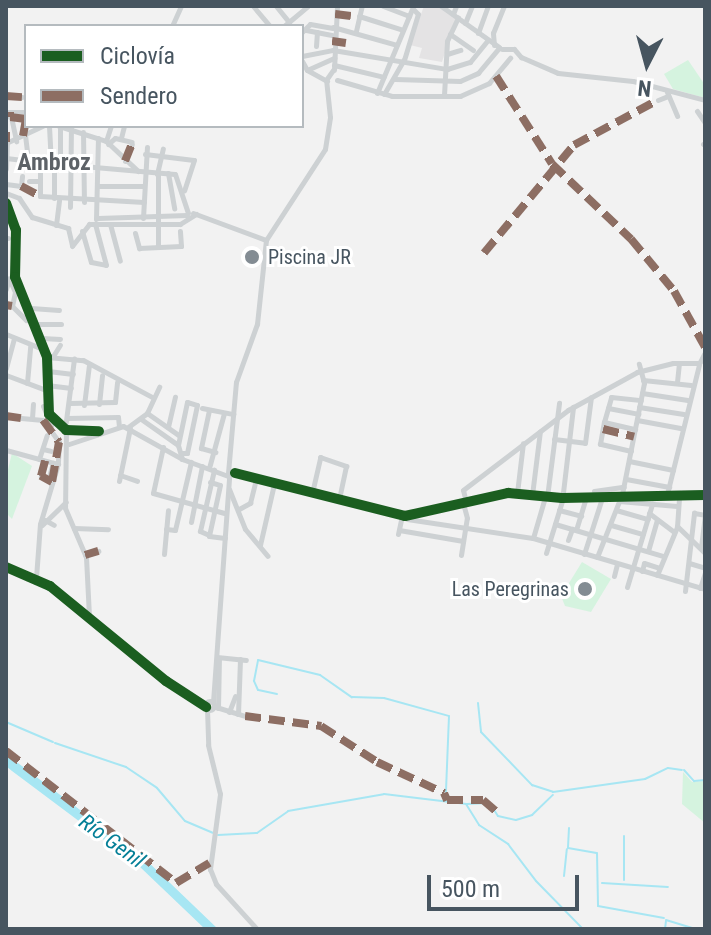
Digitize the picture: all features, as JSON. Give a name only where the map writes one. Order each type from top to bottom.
[{"type":"street","points":[[255,6],[270,24]]},
{"type":"street","points":[[276,6],[286,24],[308,6]]},
{"type":"street","points":[[295,6],[300,12]]},
{"type":"street","points":[[212,706],[239,369],[257,324],[268,240],[325,149],[337,6]]},
{"type":"street","points":[[356,31],[362,6]]},
{"type":"street","points":[[385,6],[409,16]]},
{"type":"street","points":[[441,6],[508,53],[571,76],[656,86],[667,94],[705,100]]},
{"type":"street","points":[[444,95],[444,69],[456,6]]},
{"type":"street","points":[[465,23],[472,6]]},
{"type":"street","points":[[478,33],[488,6]]},
{"type":"street","points":[[504,6],[493,33],[508,53]]},
{"type":"street","points":[[382,91],[384,77],[413,7]]},
{"type":"street","points":[[382,91],[395,79],[403,63],[418,14],[413,7]]},
{"type":"street","points":[[359,16],[403,30]]},
{"type":"street","points":[[304,30],[310,24],[333,30]]},
{"type":"street","points":[[304,31],[356,31],[397,45]]},
{"type":"street","points":[[316,46],[317,32]]},
{"type":"street","points":[[450,34],[473,50]]},
{"type":"street","points":[[304,63],[333,50],[444,69],[470,62],[487,41]]},
{"type":"street","points":[[447,54],[460,50]]},
{"type":"street","points":[[395,79],[444,83],[478,73],[508,53]]},
{"type":"street","points":[[382,91],[467,94],[489,83],[508,53]]},
{"type":"street","points":[[304,64],[332,78],[382,91],[444,95],[483,84],[508,53]]},
{"type":"street","points":[[304,63],[334,58]]},
{"type":"street","points":[[332,78],[384,77]]},
{"type":"street","points":[[658,100],[667,94]]},
{"type":"street","points":[[667,94],[677,116]]},
{"type":"street","points":[[6,96],[22,97]]},
{"type":"street","points":[[697,111],[705,123]]},
{"type":"street","points":[[9,116],[16,141]]},
{"type":"street","points":[[6,169],[7,143],[36,128]]},
{"type":"street","points":[[49,128],[50,161],[54,169],[57,199],[56,225]]},
{"type":"street","points":[[54,169],[60,162],[59,128]]},
{"type":"street","points":[[70,204],[71,128]]},
{"type":"street","points":[[107,143],[111,128]]},
{"type":"street","points":[[121,138],[124,128]]},
{"type":"street","points":[[84,202],[84,130],[107,143],[141,172]]},
{"type":"street","points":[[27,131],[28,161]]},
{"type":"street","points":[[98,138],[98,221],[105,262]]},
{"type":"street","points":[[107,143],[121,138],[132,143],[124,160]]},
{"type":"street","points":[[143,218],[141,172],[146,150],[194,160],[184,191]]},
{"type":"street","points":[[159,247],[158,174],[162,153]]},
{"type":"street","points":[[6,156],[28,161],[168,173],[179,177],[190,212]]},
{"type":"street","points":[[40,162],[40,196],[70,204],[144,202]]},
{"type":"street","points":[[168,173],[174,205],[268,240]]},
{"type":"street","points":[[6,184],[21,186],[22,176]]},
{"type":"street","points":[[29,181],[40,181]]},
{"type":"street","points":[[98,186],[143,186]]},
{"type":"street","points":[[6,193],[19,198],[32,217],[68,228],[72,246],[82,231],[98,221],[143,218],[180,224],[190,212]]},
{"type":"street","points":[[6,203],[16,230],[6,289]]},
{"type":"street","points":[[98,221],[110,224],[157,221]]},
{"type":"street","points":[[82,231],[91,262],[105,262],[119,258],[110,224]]},
{"type":"street","points":[[135,233],[139,248],[181,246],[180,231]]},
{"type":"street","points":[[9,278],[15,292],[9,306],[26,320]]},
{"type":"street","points":[[9,278],[30,308],[48,355],[48,414]]},
{"type":"street","points":[[30,308],[59,310]]},
{"type":"street","points":[[37,324],[61,324]]},
{"type":"street","points":[[6,334],[48,355],[89,364],[102,375],[152,397]]},
{"type":"street","points":[[6,368],[14,338]]},
{"type":"street","points":[[42,338],[60,342],[48,355]]},
{"type":"street","points":[[27,383],[30,346]]},
{"type":"street","points":[[69,444],[66,429],[74,359]]},
{"type":"street","points":[[461,555],[465,529],[463,490],[557,418],[640,368],[701,362],[683,414],[668,491]]},
{"type":"street","points":[[677,382],[679,363]]},
{"type":"street","points":[[84,405],[89,364]]},
{"type":"street","points":[[597,557],[606,539],[626,476],[641,396],[643,380],[640,368]]},
{"type":"street","points":[[48,371],[73,374]]},
{"type":"street","points":[[6,375],[46,388],[71,388]]},
{"type":"street","points":[[99,404],[102,375]]},
{"type":"street","points":[[643,380],[691,385]]},
{"type":"street","points":[[70,403],[115,402],[117,382]]},
{"type":"street","points":[[36,578],[49,483],[69,444],[95,431],[130,426],[147,413],[159,387]]},
{"type":"street","points":[[168,427],[175,397]]},
{"type":"street","points":[[554,439],[585,443],[591,397]]},
{"type":"street","points":[[631,451],[600,444],[611,397],[687,400]]},
{"type":"street","points":[[182,456],[178,445],[187,402],[233,414]]},
{"type":"street","points":[[533,538],[546,497],[559,403]]},
{"type":"street","points":[[32,418],[33,404]]},
{"type":"street","points":[[43,406],[59,442],[58,465],[66,502],[85,555],[89,617]]},
{"type":"street","points":[[546,553],[562,498],[573,407]]},
{"type":"street","points":[[202,408],[201,448],[215,452]]},
{"type":"street","points":[[182,456],[187,453],[202,408]]},
{"type":"street","points":[[608,408],[680,428]]},
{"type":"street","points":[[147,413],[180,436]]},
{"type":"street","points":[[191,522],[215,452],[224,413]]},
{"type":"street","points":[[638,414],[683,414]]},
{"type":"street","points":[[67,418],[118,417],[119,426]]},
{"type":"street","points":[[21,418],[32,418],[66,429],[95,431]]},
{"type":"street","points":[[141,419],[178,445]]},
{"type":"street","points":[[604,422],[635,429]]},
{"type":"street","points":[[130,426],[191,462],[230,474],[465,529],[533,538],[657,575],[686,588],[702,588],[705,570],[688,563]]},
{"type":"street","points":[[130,426],[119,478],[137,481]]},
{"type":"street","points":[[532,495],[540,430]]},
{"type":"street","points":[[47,435],[41,476],[49,483]]},
{"type":"street","points":[[517,493],[523,443]]},
{"type":"street","points":[[163,447],[153,493],[225,510],[224,535]]},
{"type":"street","points":[[43,449],[51,451]]},
{"type":"street","points":[[6,451],[58,465]]},
{"type":"street","points":[[312,493],[320,457],[346,466],[339,500]]},
{"type":"street","points":[[629,461],[673,470]]},
{"type":"street","points":[[166,529],[175,530],[191,462]]},
{"type":"street","points":[[210,468],[200,531],[209,535],[224,535]]},
{"type":"street","points":[[626,476],[679,496],[705,495]]},
{"type":"street","points":[[239,509],[250,503],[252,478]]},
{"type":"street","points":[[209,535],[220,485],[210,482]]},
{"type":"street","points":[[259,546],[274,484]]},
{"type":"street","points":[[229,487],[259,546],[268,556]]},
{"type":"street","points":[[594,491],[623,487]]},
{"type":"street","points":[[620,498],[668,491]]},
{"type":"street","points":[[463,541],[398,532],[409,517],[517,493],[562,498],[620,498],[677,506]]},
{"type":"street","points":[[657,575],[676,529],[679,496]]},
{"type":"street","points":[[584,554],[602,497]]},
{"type":"street","points":[[568,540],[581,516],[586,498]]},
{"type":"street","points":[[228,501],[236,500]]},
{"type":"street","points":[[43,523],[66,502]]},
{"type":"street","points":[[627,587],[652,504]]},
{"type":"street","points":[[164,554],[168,510]]},
{"type":"street","points":[[559,510],[581,516]]},
{"type":"street","points":[[616,510],[657,520],[691,538],[703,550]]},
{"type":"street","points":[[686,588],[694,513],[705,515],[703,550]]},
{"type":"street","points":[[648,551],[657,520]]},
{"type":"street","points":[[43,523],[54,525]]},
{"type":"street","points":[[555,524],[663,556]]},
{"type":"street","points":[[611,525],[643,534]]},
{"type":"street","points":[[74,528],[108,529]]},
{"type":"street","points":[[85,555],[98,551]]},
{"type":"street","points":[[642,571],[644,563],[659,568]]},
{"type":"street","points":[[614,576],[617,564]]},
{"type":"street","points":[[6,567],[36,578],[198,702],[242,715],[242,660]]},
{"type":"street","points":[[242,660],[218,658],[208,745],[220,794],[209,863],[212,877],[257,929]]},
{"type":"street","points":[[229,712],[242,660]]},
{"type":"shaded area","points":[[424,6],[438,6],[456,18],[442,62],[419,58],[422,48],[410,45]]},
{"type":"green space","points":[[688,60],[705,85],[705,98],[673,89],[664,74]]},
{"type":"green space","points":[[12,453],[32,466],[12,519],[6,513],[6,478]]},
{"type":"green space","name":"Las Peregrinas","points":[[582,562],[611,579],[591,612],[565,606],[561,596]]},
{"type":"green space","points":[[683,772],[692,782],[705,781],[705,823],[682,804]]},
{"type":"water","name":"Río Genil","points":[[6,754],[145,859],[218,929],[205,929],[139,866],[12,771],[6,766]]},
{"type":"waterway","points":[[277,694],[258,690],[254,681],[258,660],[320,675],[352,697],[384,698],[449,716],[446,792]]},
{"type":"waterway","points":[[478,703],[481,732],[532,785],[553,792],[645,779],[668,768],[682,770]]},
{"type":"waterway","points":[[6,722],[53,742]]},
{"type":"waterway","points":[[55,743],[126,767],[157,788],[185,821],[213,833]]},
{"type":"waterway","points":[[684,770],[694,781],[705,780]]},
{"type":"waterway","points":[[218,835],[257,833],[288,811],[384,794],[466,804],[479,825],[508,844],[536,881],[583,929]]},
{"type":"waterway","points":[[491,805],[498,816],[516,820],[532,815],[553,795]]},
{"type":"waterway","points":[[467,804],[488,803]]},
{"type":"waterway","points":[[569,828],[568,848],[597,853],[598,906],[664,918]]},
{"type":"waterway","points":[[624,836],[624,880]]},
{"type":"waterway","points":[[564,876],[567,849]]},
{"type":"waterway","points":[[602,883],[668,887]]},
{"type":"waterway","points":[[666,920],[695,929]]},
{"type":"waterway","points":[[665,929],[666,921]]},
{"type":"marked path","points":[[335,14],[351,16]]},
{"type":"marked path","points":[[332,41],[346,43]]},
{"type":"marked path","points":[[496,76],[552,164],[631,239],[674,291],[705,347]]},
{"type":"marked path","points":[[6,96],[22,97]]},
{"type":"marked path","points":[[484,253],[574,145],[658,100]]},
{"type":"marked path","points":[[10,112],[10,117],[24,119]]},
{"type":"marked path","points":[[23,136],[24,128]]},
{"type":"marked path","points":[[6,132],[6,142]]},
{"type":"marked path","points":[[125,161],[132,144]]},
{"type":"marked path","points":[[21,186],[40,196]]},
{"type":"marked path","points":[[6,305],[12,306]]},
{"type":"marked path","points":[[6,416],[21,418]]},
{"type":"marked path","points":[[43,420],[59,442],[52,482],[41,476],[45,461]]},
{"type":"marked path","points":[[603,429],[634,437]]},
{"type":"marked path","points":[[85,555],[98,551]]},
{"type":"marked path","points":[[245,716],[321,726],[377,762],[444,793],[447,800],[483,800],[497,812]]},
{"type":"marked path","points":[[6,751],[176,883],[209,863]]},
{"type":"cycle path","points":[[6,203],[16,230],[15,277],[47,357],[49,414],[66,430],[99,431]]},
{"type":"cycle path","points":[[235,473],[405,516],[508,493],[562,498],[705,495]]},
{"type":"cycle path","points":[[6,567],[50,586],[166,681],[206,707]]},
{"type":"place","name":"Piscina JR","points":[[252,257]]},
{"type":"place","name":"Las Peregrinas","points":[[585,589]]},
{"type":"district","name":"Ambroz","points":[[54,163]]}]
